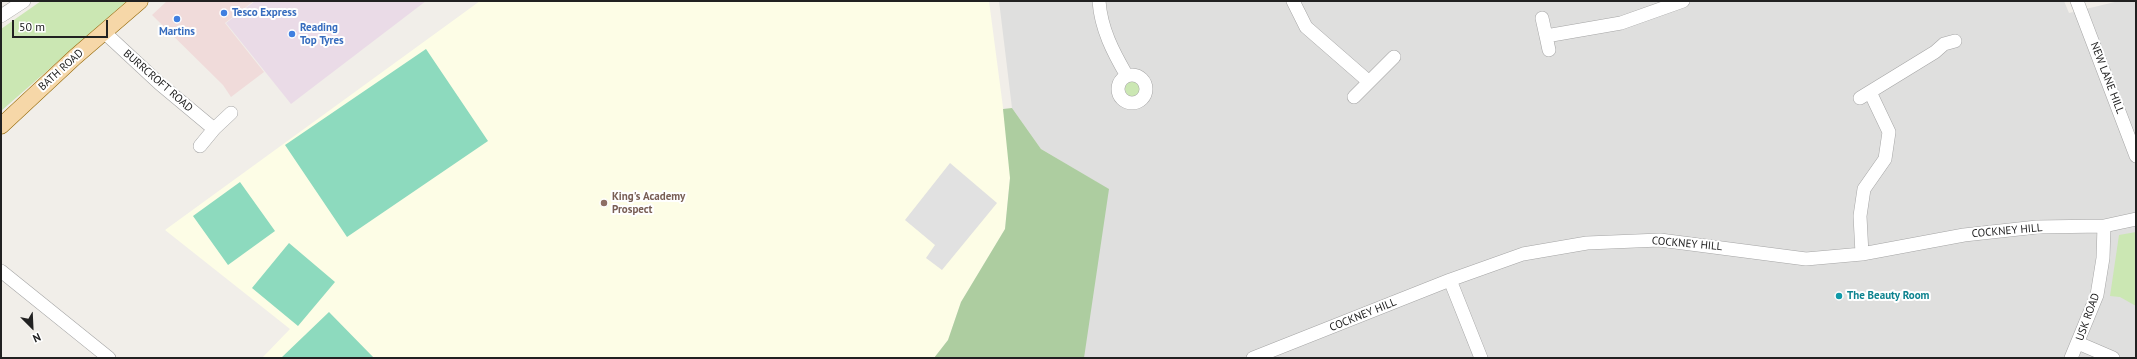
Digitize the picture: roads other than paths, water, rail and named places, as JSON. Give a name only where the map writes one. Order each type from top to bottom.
[{"type":"main road","name":"BATH ROAD","points":[[1,126],[140,1]]},
{"type":"street","points":[[1,16],[24,1]]},
{"type":"street","points":[[1099,1],[1104,27],[1112,51],[1127,76]]},
{"type":"street","points":[[1293,1],[1306,27],[1368,81]]},
{"type":"street","points":[[1546,36],[1621,23],[1683,1]]},
{"type":"street","name":"NEW LANE HILL","points":[[2077,1],[2136,156]]},
{"type":"street","points":[[1542,18],[1549,50]]},
{"type":"street","name":"BURRCROFT ROAD","points":[[104,32],[160,84],[214,129]]},
{"type":"street","points":[[1862,254],[1860,216],[1864,189],[1885,159],[1889,132],[1865,95],[1935,52],[1944,44],[1955,41]]},
{"type":"street","points":[[1354,97],[1368,81],[1394,57]]},
{"type":"street","points":[[200,146],[214,129],[231,114]]},
{"type":"street","name":"COCKNEY HILL","points":[[1253,358],[1450,280],[1523,254],[1587,243],[1660,240],[1806,259],[1862,254],[1964,235],[2037,227],[2104,226],[2136,219]]},
{"type":"street","name":"USK ROAD","points":[[2071,358],[2097,295],[2103,258],[2104,226]]},
{"type":"street","points":[[1,271],[109,358]]},
{"type":"street","points":[[1450,280],[1481,358]]},
{"type":"street","points":[[2078,343],[2113,358]]},
{"type":"place","name":"Tesco Express","points":[[224,13]]},
{"type":"place","name":"Martins","points":[[177,19]]},
{"type":"place","name":"Reading Top Tyres","points":[[292,34]]},
{"type":"place","name":"King's Academy Prospect","points":[[604,203]]},
{"type":"place","name":"The Beauty Room","points":[[1839,296]]}]
